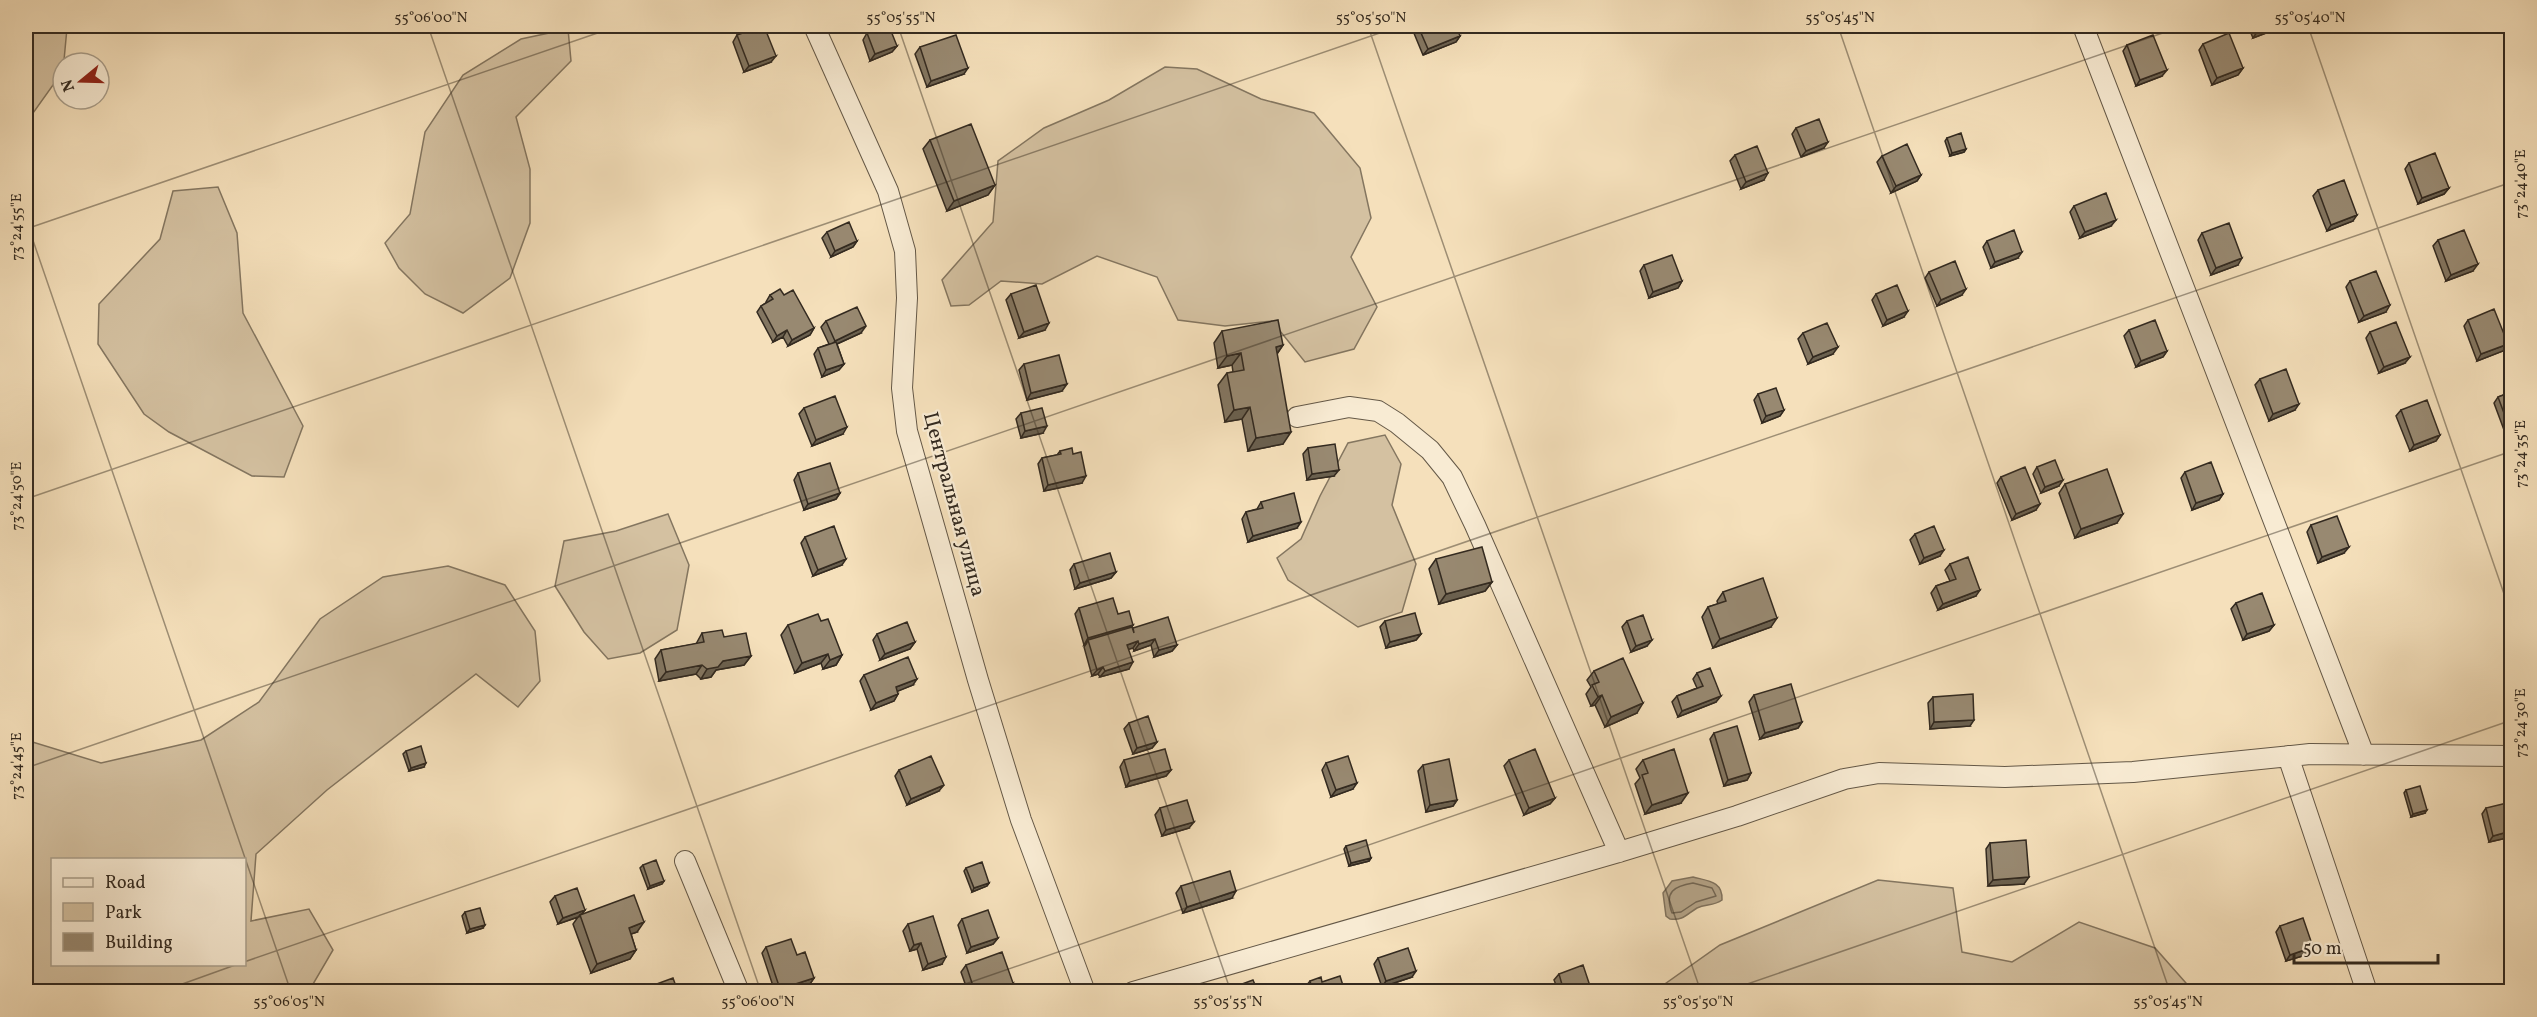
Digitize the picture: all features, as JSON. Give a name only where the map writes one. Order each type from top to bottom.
[{"type":"street","name":"Центральная улица","points":[[814,26],[888,191],[905,251],[907,298],[902,388],[907,431],[978,680],[1018,809],[1085,992]]},
{"type":"street","points":[[2082,26],[2364,755]]},
{"type":"street","points":[[1297,417],[1349,408],[1378,411],[1397,423],[1430,450],[1452,477],[1618,852]]},
{"type":"street","points":[[1133,992],[1618,852],[1737,816],[1844,779],[1879,773],[2028,776],[2133,772],[2288,756],[2511,756]]},
{"type":"street","points":[[2288,756],[2367,992]]},
{"type":"street","points":[[685,861],[739,992]]},
{"type":"green space","points":[[26,26],[63,26],[67,28],[65,51],[51,51],[51,88],[26,123]]},
{"type":"green space","points":[[568,29],[571,61],[516,117],[530,169],[530,223],[510,278],[463,313],[425,294],[399,268],[385,243],[410,214],[425,132],[463,75],[521,39]]},
{"type":"green space","points":[[1165,67],[1197,69],[1261,99],[1314,113],[1360,168],[1371,218],[1351,257],[1377,307],[1354,349],[1305,362],[1272,321],[1225,326],[1178,320],[1157,277],[1097,256],[1042,284],[1001,281],[969,305],[951,306],[942,280],[993,222],[998,161],[1044,128],[1109,100]]},
{"type":"green space","points":[[218,187],[237,233],[243,313],[303,426],[284,477],[252,476],[169,432],[144,414],[98,344],[99,304],[160,239],[173,191]]},
{"type":"green space","points":[[1385,435],[1401,464],[1392,505],[1416,564],[1402,612],[1358,627],[1288,580],[1277,558],[1301,539],[1320,496],[1348,443]]},
{"type":"green space","points":[[668,514],[689,565],[677,630],[640,653],[608,659],[584,632],[555,586],[564,541],[616,531]]},
{"type":"green space","points":[[448,566],[505,585],[535,631],[540,681],[518,707],[476,674],[327,790],[256,854],[251,921],[309,909],[333,950],[309,991],[26,991],[26,740],[101,763],[201,740],[259,702],[320,619],[383,577]]},
{"type":"green space","points":[[1878,880],[1953,888],[1962,952],[2012,962],[2079,922],[2155,948],[2193,991],[1655,991],[1720,945]]},
{"type":"water","points":[[1693,877],[1717,885],[1722,894],[1722,900],[1697,908],[1682,918],[1670,919],[1666,916],[1663,893],[1672,881]]},
{"type":"building","points":[[764,26],[776,56],[749,66],[737,35]]},
{"type":"building","points":[[889,26],[897,46],[875,54],[867,33]]},
{"type":"building","points":[[1418,26],[1456,26],[1460,36],[1428,49]]},
{"type":"building","points":[[2255,26],[2275,26],[2257,32]]},
{"type":"building","points":[[2229,33],[2243,68],[2217,78],[2203,44]]},
{"type":"building","points":[[956,35],[968,68],[931,81],[920,47]]},
{"type":"building","points":[[2153,35],[2167,70],[2140,80],[2127,45]]},
{"type":"building","points":[[1819,119],[1828,142],[1806,151],[1796,128]]},
{"type":"building","points":[[971,124],[995,185],[954,201],[930,140]]},
{"type":"building","points":[[1961,133],[1966,149],[1952,153],[1947,138]]},
{"type":"building","points":[[1907,144],[1921,175],[1896,186],[1882,156]]},
{"type":"building","points":[[1757,146],[1768,173],[1746,182],[1735,155]]},
{"type":"building","points":[[2435,153],[2449,188],[2422,198],[2409,163]]},
{"type":"building","points":[[2344,180],[2357,215],[2331,225],[2318,190]]},
{"type":"building","points":[[2106,193],[2116,220],[2085,232],[2074,206]]},
{"type":"building","points":[[849,222],[857,241],[835,251],[827,232]]},
{"type":"building","points":[[2229,223],[2242,258],[2216,268],[2202,233]]},
{"type":"building","points":[[2014,230],[2022,252],[1995,262],[1987,241]]},
{"type":"building","points":[[2464,230],[2478,264],[2451,275],[2438,240]]},
{"type":"building","points":[[1672,255],[1682,281],[1653,292],[1644,265]]},
{"type":"building","points":[[1955,261],[1966,289],[1941,300],[1929,272]]},
{"type":"building","points":[[2376,271],[2390,305],[2364,316],[2350,281]]},
{"type":"building","points":[[1036,285],[1049,323],[1024,332],[1011,294]]},
{"type":"building","points":[[1897,285],[1908,311],[1887,320],[1876,294]]},
{"type":"building","points":[[780,289],[784,295],[793,290],[814,328],[792,340],[787,330],[777,336],[761,306],[773,299],[770,295]]},
{"type":"building","points":[[857,307],[866,326],[835,341],[826,321]]},
{"type":"building","points":[[2494,309],[2508,344],[2481,354],[2468,320]]},
{"type":"building","points":[[1278,320],[1283,345],[1276,347],[1291,432],[1256,438],[1250,407],[1234,410],[1227,373],[1244,370],[1241,353],[1227,356],[1222,331]]},
{"type":"building","points":[[2155,320],[2167,351],[2141,361],[2129,330]]},
{"type":"building","points":[[2396,322],[2410,357],[2384,367],[2370,332]]},
{"type":"building","points":[[1827,323],[1838,347],[1813,357],[1803,333]]},
{"type":"building","points":[[836,342],[844,364],[826,370],[818,348]]},
{"type":"building","points":[[1059,355],[1067,384],[1031,393],[1024,364]]},
{"type":"building","points":[[2286,369],[2299,404],[2273,414],[2260,379]]},
{"type":"building","points":[[1776,388],[1784,410],[1766,416],[1758,394]]},
{"type":"building","points":[[2511,392],[2511,432],[2498,397]]},
{"type":"building","points":[[835,396],[847,427],[816,440],[804,408]]},
{"type":"building","points":[[2427,400],[2440,435],[2414,445],[2401,410]]},
{"type":"building","points":[[1042,408],[1047,426],[1025,431],[1021,413]]},
{"type":"building","points":[[1335,444],[1339,470],[1312,474],[1308,448]]},
{"type":"building","points":[[1072,448],[1073,454],[1081,452],[1086,476],[1048,485],[1042,458],[1061,454],[1060,451]]},
{"type":"building","points":[[2055,460],[2063,480],[2045,487],[2037,467]]},
{"type":"building","points":[[2211,462],[2223,494],[2196,503],[2185,472]]},
{"type":"building","points":[[830,463],[840,493],[808,504],[798,473]]},
{"type":"building","points":[[2025,467],[2040,504],[2016,514],[2001,477]]},
{"type":"building","points":[[2107,469],[2123,514],[2081,529],[2065,484]]},
{"type":"building","points":[[1294,493],[1301,522],[1253,536],[1246,512],[1263,508],[1261,502]]},
{"type":"building","points":[[2337,516],[2349,547],[2322,557],[2311,525]]},
{"type":"building","points":[[834,526],[846,559],[818,570],[805,537]]},
{"type":"building","points":[[1934,526],[1944,550],[1924,558],[1915,534]]},
{"type":"building","points":[[1482,547],[1492,582],[1446,594],[1436,559]]},
{"type":"building","points":[[1110,553],[1116,572],[1080,583],[1074,564]]},
{"type":"building","points":[[1968,557],[1980,590],[1943,604],[1936,586],[1956,579],[1950,564]]},
{"type":"building","points":[[1763,578],[1777,618],[1720,639],[1708,607],[1726,601],[1723,592]]},
{"type":"building","points":[[2262,593],[2274,625],[2247,634],[2236,603]]},
{"type":"building","points":[[1113,598],[1118,614],[1129,611],[1133,625],[1088,638],[1079,608]]},
{"type":"building","points":[[1415,613],[1421,634],[1390,642],[1385,621]]},
{"type":"building","points":[[818,614],[821,621],[828,619],[842,655],[830,660],[828,654],[802,663],[788,625]]},
{"type":"building","points":[[1643,615],[1652,640],[1636,646],[1627,621]]},
{"type":"building","points":[[1168,617],[1177,645],[1159,650],[1155,639],[1139,644],[1138,641],[1127,645],[1133,662],[1105,671],[1103,667],[1097,670],[1088,640],[1132,627],[1134,633],[1133,628]]},
{"type":"building","points":[[907,622],[915,642],[885,654],[877,634]]},
{"type":"building","points":[[722,630],[724,637],[746,633],[751,656],[723,661],[718,667],[707,669],[702,665],[666,672],[661,650],[704,642],[702,633]]},
{"type":"building","points":[[908,657],[917,679],[896,687],[898,694],[876,703],[864,675]]},
{"type":"building","points":[[1623,658],[1643,703],[1611,717],[1602,695],[1598,697],[1592,685],[1599,682],[1594,671]]},
{"type":"building","points":[[1710,668],[1721,696],[1682,711],[1677,696],[1703,686],[1697,673]]},
{"type":"building","points":[[1791,684],[1802,722],[1765,733],[1754,695]]},
{"type":"building","points":[[1973,694],[1974,720],[1934,722],[1933,697]]},
{"type":"building","points":[[1148,716],[1157,742],[1137,748],[1129,723]]},
{"type":"building","points":[[1737,726],[1751,773],[1728,780],[1714,733]]},
{"type":"building","points":[[421,746],[426,763],[411,768],[406,751]]},
{"type":"building","points":[[1165,749],[1171,770],[1130,781],[1124,760]]},
{"type":"building","points":[[1535,749],[1555,798],[1529,808],[1509,760]]},
{"type":"building","points":[[1674,749],[1688,793],[1652,805],[1642,775],[1648,773],[1643,760]]},
{"type":"building","points":[[931,756],[944,785],[911,799],[899,770]]},
{"type":"building","points":[[1348,756],[1357,783],[1336,790],[1326,763]]},
{"type":"building","points":[[1449,759],[1457,800],[1430,805],[1423,765]]},
{"type":"building","points":[[2420,786],[2427,810],[2413,814],[2406,790]]},
{"type":"building","points":[[1187,800],[1194,822],[1166,830],[1160,808]]},
{"type":"building","points":[[2511,802],[2511,831],[2493,836],[2486,808]]},
{"type":"building","points":[[1366,840],[1371,858],[1351,863],[1346,846]]},
{"type":"building","points":[[2026,840],[2029,877],[1993,880],[1990,843]]},
{"type":"building","points":[[656,860],[664,881],[650,886],[643,865]]},
{"type":"building","points":[[982,862],[989,883],[974,888],[966,868]]},
{"type":"building","points":[[1230,871],[1236,891],[1187,907],[1181,886]]},
{"type":"building","points":[[577,888],[585,910],[563,918],[555,896]]},
{"type":"building","points":[[634,895],[644,922],[629,928],[636,950],[597,964],[580,915]]},
{"type":"building","points":[[480,908],[485,925],[470,929],[465,912]]},
{"type":"building","points":[[988,910],[998,938],[971,947],[962,919]]},
{"type":"building","points":[[933,916],[946,957],[928,964],[921,943],[914,945],[908,924]]},
{"type":"building","points":[[2303,918],[2313,947],[2290,955],[2280,926]]},
{"type":"building","points":[[791,939],[797,955],[805,952],[814,978],[780,989],[766,947]]},
{"type":"building","points":[[1408,948],[1416,971],[1386,981],[1378,958]]},
{"type":"building","points":[[1002,952],[1013,983],[989,992],[975,992],[966,965]]},
{"type":"building","points":[[1583,965],[1592,992],[1554,992],[1563,988],[1559,974]]},
{"type":"building","points":[[1340,976],[1345,992],[1304,992],[1302,987],[1311,985],[1310,981],[1321,977],[1322,982]]},
{"type":"building","points":[[673,978],[678,992],[635,992]]},
{"type":"building","points":[[1253,980],[1258,992],[1223,992],[1223,991]]}]
